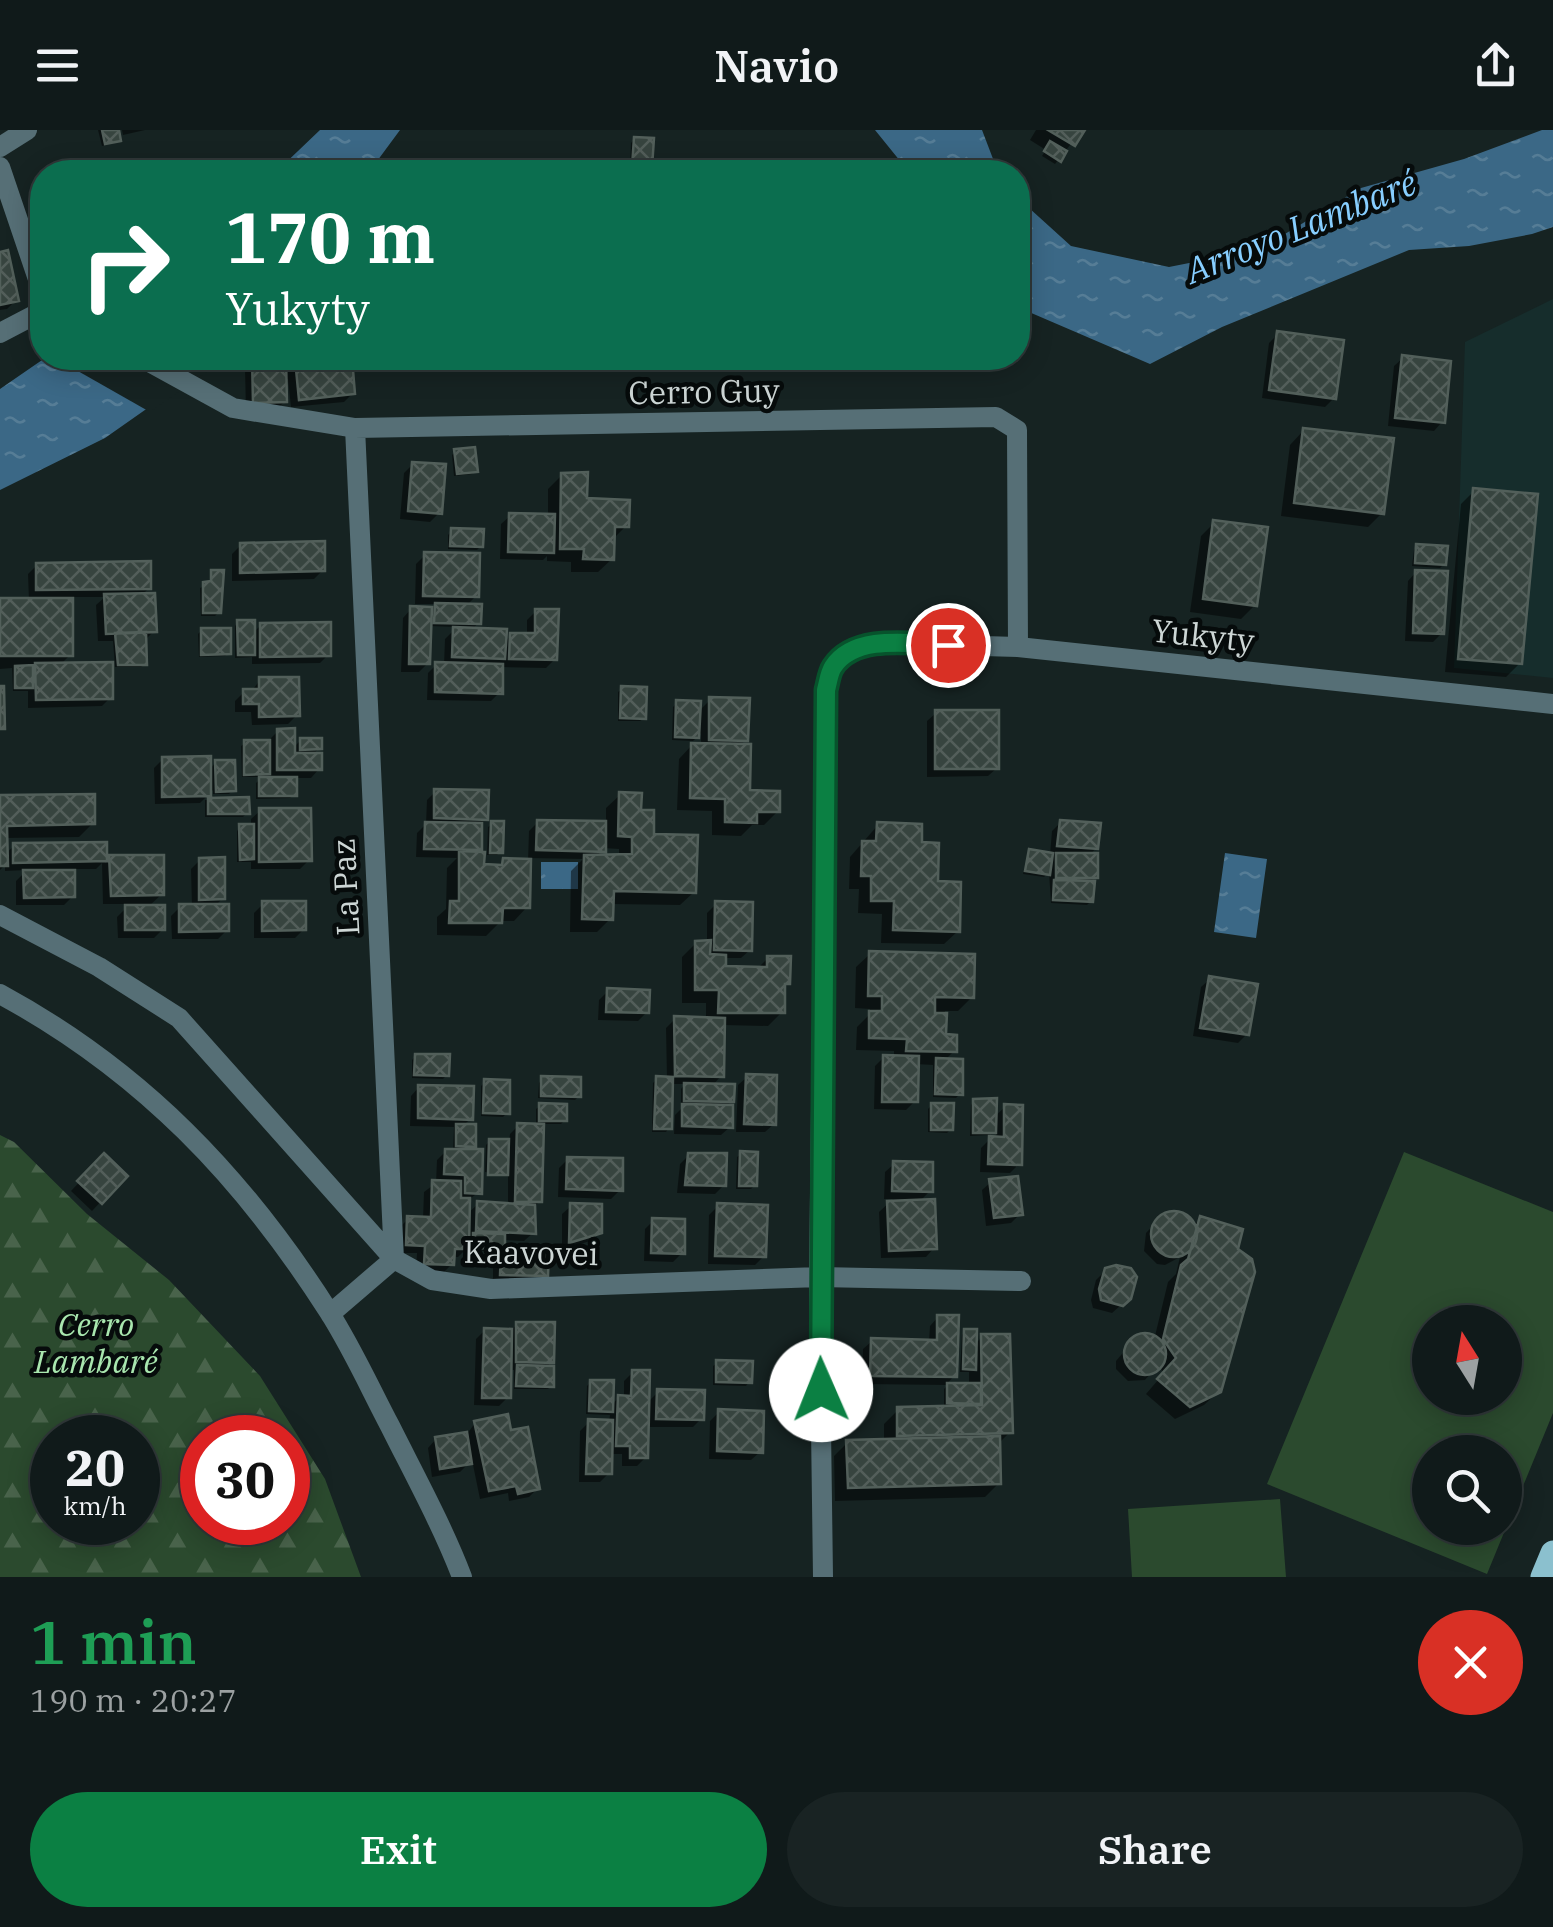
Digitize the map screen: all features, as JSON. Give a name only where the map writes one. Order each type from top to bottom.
[{"type":"main road","points":[[1543,1577],[1553,1553]]},
{"type":"street","points":[[0,147],[27,130]]},
{"type":"street","points":[[0,167],[30,256]]},
{"type":"street","points":[[0,333],[30,317]]},
{"type":"street","name":"Cerro Guy","points":[[164,370],[233,408],[355,428],[996,417],[1016,430],[1018,647]]},
{"type":"street","name":"La Paz","points":[[355,428],[394,1259]]},
{"type":"street","name":"Yukyty","points":[[820,1278],[826,690],[832,668],[848,652],[878,643],[1018,647],[1553,704]]},
{"type":"street","name":"Kaavovei","points":[[0,915],[99,968],[179,1018],[394,1259],[432,1280],[491,1289],[820,1278],[1021,1281]]},
{"type":"street","points":[[0,994],[62,1029],[135,1082],[231,1176],[330,1314],[418,1481],[462,1577]]},
{"type":"street","points":[[330,1314],[394,1259]]},
{"type":"street","points":[[820,1278],[823,1577]]},
{"type":"shaded area","points":[[1553,299],[1553,678],[1454,668],[1465,342]]},
{"type":"green space","name":"Cerro Lambaré","points":[[0,1135],[14,1142],[87,1214],[169,1280],[260,1376],[285,1415],[180,1415],[180,1545],[310,1545],[310,1455],[325,1479],[361,1577],[0,1577]]},
{"type":"green space","points":[[1404,1152],[1553,1212],[1553,1413],[1522,1489],[1522,1435],[1412,1435],[1412,1543],[1267,1484]]},
{"type":"green space","points":[[1280,1499],[1286,1577],[1132,1577],[1128,1509]]},
{"type":"green space","points":[[1416,1545],[1499,1545],[1487,1574]]},
{"type":"water","points":[[320,130],[400,130],[378,160],[289,160]]},
{"type":"water","points":[[875,130],[982,130],[993,160],[899,160]]},
{"type":"water","name":"Arroyo Lambaré","points":[[1542,130],[1553,130],[1553,227],[1469,246],[1409,250],[1222,327],[1150,364],[1030,312],[1030,209],[1071,246],[1169,267],[1260,249],[1361,188],[1464,159]]},
{"type":"water","points":[[30,368],[202,370],[105,438],[0,490],[0,389]]},
{"type":"water","points":[[1225,853],[1267,859],[1256,938],[1214,932]]},
{"type":"water","points":[[541,862],[578,862],[578,889],[541,889]]},
{"type":"pier","points":[[76,370],[209,370],[150,412]]},
{"type":"building","points":[[102,130],[119,130],[121,141],[105,144]]},
{"type":"building","points":[[1048,130],[1085,130],[1075,146]]},
{"type":"building","points":[[634,137],[654,138],[653,160],[632,160]]},
{"type":"building","points":[[1050,141],[1067,151],[1061,162],[1044,151]]},
{"type":"building","points":[[8,250],[19,301],[0,305],[0,252]]},
{"type":"building","points":[[1277,331],[1344,340],[1336,399],[1269,390]]},
{"type":"building","points":[[1402,355],[1451,361],[1445,423],[1395,418]]},
{"type":"building","points":[[252,370],[286,370],[287,402],[253,403]]},
{"type":"building","points":[[296,370],[353,370],[355,394],[299,400]]},
{"type":"building","points":[[1303,428],[1394,438],[1384,514],[1294,503]]},
{"type":"building","points":[[475,447],[478,472],[457,474],[454,449]]},
{"type":"building","points":[[412,462],[446,464],[442,514],[408,511]]},
{"type":"building","points":[[588,472],[587,498],[630,500],[629,527],[615,527],[614,560],[583,559],[584,549],[560,549],[561,473]]},
{"type":"building","points":[[1473,488],[1538,494],[1522,664],[1458,659]]},
{"type":"building","points":[[509,513],[555,514],[554,553],[508,552]]},
{"type":"building","points":[[1213,520],[1268,527],[1257,606],[1203,599]]},
{"type":"building","points":[[451,528],[484,529],[483,547],[450,546]]},
{"type":"building","points":[[325,541],[325,571],[240,573],[240,543]]},
{"type":"building","points":[[1416,544],[1448,546],[1446,565],[1415,563]]},
{"type":"building","points":[[424,552],[480,553],[479,597],[423,596]]},
{"type":"building","points":[[151,561],[151,589],[36,590],[36,563]]},
{"type":"building","points":[[211,570],[224,570],[221,613],[203,613],[203,582],[211,581]]},
{"type":"building","points":[[1415,570],[1448,571],[1444,634],[1413,633]]},
{"type":"building","points":[[155,593],[157,632],[106,634],[104,594]]},
{"type":"building","points":[[0,598],[73,598],[73,656],[0,656]]},
{"type":"building","points":[[435,603],[482,604],[481,624],[434,623]]},
{"type":"building","points":[[410,606],[432,607],[430,664],[409,664]]},
{"type":"building","points":[[535,609],[559,609],[557,660],[509,659],[510,633],[535,633]]},
{"type":"building","points":[[237,620],[255,620],[255,655],[238,655]]},
{"type":"building","points":[[331,622],[331,656],[260,657],[260,623]]},
{"type":"building","points":[[453,627],[507,629],[505,659],[452,657]]},
{"type":"building","points":[[201,628],[231,628],[231,654],[201,655]]},
{"type":"building","points":[[146,632],[147,665],[118,665],[115,633]]},
{"type":"building","points":[[113,662],[113,699],[36,700],[35,663]]},
{"type":"building","points":[[435,662],[503,664],[503,694],[435,692]]},
{"type":"building","points":[[33,665],[33,688],[15,688],[15,666]]},
{"type":"building","points":[[259,677],[299,677],[300,716],[259,717],[259,704],[243,704],[243,689],[259,689]]},
{"type":"building","points":[[0,686],[4,686],[5,729],[0,729]]},
{"type":"building","points":[[621,686],[647,687],[646,719],[620,718]]},
{"type":"building","points":[[709,697],[750,698],[748,741],[709,740]]},
{"type":"building","points":[[676,700],[701,701],[699,738],[675,737]]},
{"type":"building","points":[[935,710],[999,710],[999,769],[935,769]]},
{"type":"building","points":[[295,728],[295,753],[322,753],[322,770],[277,770],[277,729]]},
{"type":"building","points":[[300,738],[322,738],[322,749],[300,750]]},
{"type":"building","points":[[244,740],[270,740],[270,774],[244,775]]},
{"type":"building","points":[[691,743],[751,744],[750,790],[780,791],[780,812],[757,812],[757,823],[725,822],[725,799],[690,798]]},
{"type":"building","points":[[211,756],[211,796],[162,797],[162,757]]},
{"type":"building","points":[[215,760],[235,760],[236,791],[216,792]]},
{"type":"building","points":[[259,777],[297,777],[297,796],[259,796]]},
{"type":"building","points":[[434,789],[489,790],[488,820],[434,818]]},
{"type":"building","points":[[619,792],[642,793],[641,810],[654,810],[654,834],[698,835],[696,893],[614,891],[613,920],[582,919],[584,855],[632,854],[632,837],[618,836]]},
{"type":"building","points":[[95,794],[95,824],[7,826],[8,866],[0,866],[0,795]]},
{"type":"building","points":[[249,797],[250,814],[208,814],[208,798]]},
{"type":"building","points":[[259,808],[311,808],[312,861],[259,862]]},
{"type":"building","points":[[537,820],[606,821],[606,852],[536,850]]},
{"type":"building","points":[[1060,820],[1101,823],[1098,849],[1057,846]]},
{"type":"building","points":[[491,821],[504,821],[503,853],[490,853]]},
{"type":"building","points":[[425,822],[482,823],[482,850],[424,849]]},
{"type":"building","points":[[877,822],[922,824],[922,842],[939,843],[938,881],[961,882],[960,932],[893,930],[894,901],[871,901],[871,876],[861,876],[862,841],[876,841]]},
{"type":"building","points":[[239,824],[254,824],[254,859],[240,860]]},
{"type":"building","points":[[107,842],[107,861],[13,863],[13,843]]},
{"type":"building","points":[[1029,849],[1053,853],[1050,875],[1025,871]]},
{"type":"building","points":[[459,851],[485,852],[484,864],[502,865],[503,858],[531,859],[530,908],[503,908],[502,923],[449,923],[450,901],[459,901]]},
{"type":"building","points":[[1056,853],[1098,853],[1098,878],[1056,878]]},
{"type":"building","points":[[109,855],[164,855],[164,895],[111,896]]},
{"type":"building","points":[[225,857],[225,899],[199,900],[199,858]]},
{"type":"building","points":[[23,870],[75,870],[75,897],[24,898]]},
{"type":"building","points":[[1054,880],[1095,881],[1093,902],[1053,900]]},
{"type":"building","points":[[262,901],[306,901],[306,930],[262,931]]},
{"type":"building","points":[[715,901],[753,902],[752,951],[714,950]]},
{"type":"building","points":[[179,904],[229,904],[229,931],[179,932]]},
{"type":"building","points":[[125,905],[165,905],[165,930],[125,930]]},
{"type":"building","points":[[711,940],[710,954],[726,955],[726,966],[767,967],[767,956],[791,956],[790,984],[785,984],[785,1013],[718,1013],[719,990],[695,990],[695,941]]},
{"type":"building","points":[[869,951],[975,954],[974,998],[935,997],[935,1013],[947,1013],[946,1034],[957,1035],[957,1052],[906,1051],[907,1039],[869,1038],[869,1011],[882,1011],[882,996],[868,996]]},
{"type":"building","points":[[1209,976],[1258,984],[1249,1035],[1200,1028]]},
{"type":"building","points":[[607,988],[650,990],[649,1013],[606,1012]]},
{"type":"building","points":[[674,1016],[725,1018],[724,1077],[675,1076]]},
{"type":"building","points":[[415,1054],[450,1054],[449,1076],[414,1075]]},
{"type":"building","points":[[883,1055],[919,1056],[918,1102],[882,1102]]},
{"type":"building","points":[[936,1058],[963,1059],[963,1095],[935,1094]]},
{"type":"building","points":[[746,1074],[777,1075],[776,1125],[744,1124]]},
{"type":"building","points":[[541,1076],[581,1077],[581,1097],[541,1096]]},
{"type":"building","points":[[656,1076],[673,1077],[672,1129],[654,1129]]},
{"type":"building","points":[[484,1079],[510,1080],[510,1114],[483,1113]]},
{"type":"building","points":[[684,1083],[735,1084],[734,1102],[684,1101]]},
{"type":"building","points":[[418,1085],[474,1086],[473,1120],[418,1118]]},
{"type":"building","points":[[997,1098],[996,1133],[973,1133],[973,1099]]},
{"type":"building","points":[[539,1103],[567,1104],[567,1121],[539,1121]]},
{"type":"building","points":[[931,1103],[954,1103],[953,1130],[931,1130]]},
{"type":"building","points":[[682,1104],[733,1105],[733,1128],[682,1126]]},
{"type":"building","points":[[1004,1104],[1023,1105],[1022,1165],[988,1164],[989,1136],[1004,1137]]},
{"type":"building","points":[[517,1123],[544,1124],[542,1202],[515,1202]]},
{"type":"building","points":[[456,1124],[476,1124],[476,1147],[456,1146]]},
{"type":"building","points":[[489,1139],[509,1139],[508,1175],[488,1175]]},
{"type":"building","points":[[445,1149],[483,1149],[482,1194],[465,1193],[465,1175],[444,1174]]},
{"type":"building","points":[[740,1151],[758,1152],[757,1186],[739,1186]]},
{"type":"building","points":[[104,1153],[128,1176],[102,1204],[77,1181]]},
{"type":"building","points":[[688,1153],[727,1153],[726,1186],[685,1185]]},
{"type":"building","points":[[567,1157],[623,1158],[623,1191],[566,1189]]},
{"type":"building","points":[[893,1161],[933,1162],[933,1192],[892,1191]]},
{"type":"building","points":[[1018,1176],[1023,1215],[994,1218],[989,1179]]},
{"type":"building","points":[[432,1180],[461,1181],[461,1198],[470,1198],[469,1249],[455,1249],[454,1265],[424,1264],[425,1246],[406,1245],[407,1216],[431,1217]]},
{"type":"building","points":[[935,1199],[937,1249],[889,1251],[887,1201]]},
{"type":"building","points":[[477,1201],[535,1205],[536,1234],[476,1231]]},
{"type":"building","points":[[570,1203],[602,1204],[602,1233],[569,1243]]},
{"type":"building","points":[[717,1203],[768,1205],[766,1257],[715,1256]]},
{"type":"building","points":[[1174,1211],[1190,1218],[1197,1234],[1190,1250],[1174,1257],[1158,1250],[1151,1234],[1158,1218]]},
{"type":"building","points":[[1200,1216],[1243,1229],[1238,1249],[1252,1259],[1255,1272],[1221,1392],[1190,1407],[1157,1379],[1176,1358],[1163,1339],[1181,1265],[1188,1259]]},
{"type":"building","points":[[652,1218],[685,1219],[685,1254],[651,1253]]},
{"type":"building","points":[[473,1233],[505,1234],[505,1249],[473,1248]]},
{"type":"building","points":[[501,1251],[549,1252],[548,1276],[500,1275]]},
{"type":"building","points":[[1105,1268],[1131,1268],[1137,1277],[1131,1299],[1123,1306],[1101,1300],[1099,1289]]},
{"type":"building","points":[[937,1315],[959,1315],[957,1377],[870,1376],[871,1338],[937,1340]]},
{"type":"building","points":[[516,1322],[555,1322],[554,1363],[516,1362]]},
{"type":"building","points":[[484,1328],[512,1329],[511,1398],[482,1398]]},
{"type":"building","points":[[964,1329],[977,1329],[976,1370],[963,1369]]},
{"type":"building","points":[[1145,1333],[1160,1339],[1166,1354],[1160,1369],[1145,1375],[1130,1369],[1124,1354],[1130,1339]]},
{"type":"building","points":[[981,1334],[1010,1334],[1013,1433],[897,1436],[897,1407],[982,1405]]},
{"type":"building","points":[[716,1360],[753,1361],[752,1383],[716,1382]]},
{"type":"building","points":[[517,1365],[554,1366],[554,1387],[516,1386]]},
{"type":"building","points":[[632,1370],[650,1370],[648,1458],[630,1458],[630,1446],[616,1446],[618,1395],[631,1396]]},
{"type":"building","points":[[590,1380],[614,1380],[613,1412],[589,1411]]},
{"type":"building","points":[[947,1383],[981,1383],[981,1404],[947,1403]]},
{"type":"building","points":[[657,1389],[705,1390],[704,1420],[656,1419]]},
{"type":"building","points":[[718,1409],[764,1411],[763,1453],[717,1451]]},
{"type":"building","points":[[508,1414],[511,1430],[528,1427],[540,1489],[518,1494],[516,1486],[489,1491],[474,1421]]},
{"type":"building","points":[[588,1419],[613,1420],[612,1474],[586,1474]]},
{"type":"building","points":[[467,1432],[472,1464],[440,1469],[435,1437]]},
{"type":"building","points":[[1000,1436],[1001,1484],[848,1488],[846,1440]]},
{"type":"route","points":[[821,1390],[826,690],[832,668],[848,652],[878,643],[948,645]]}]
